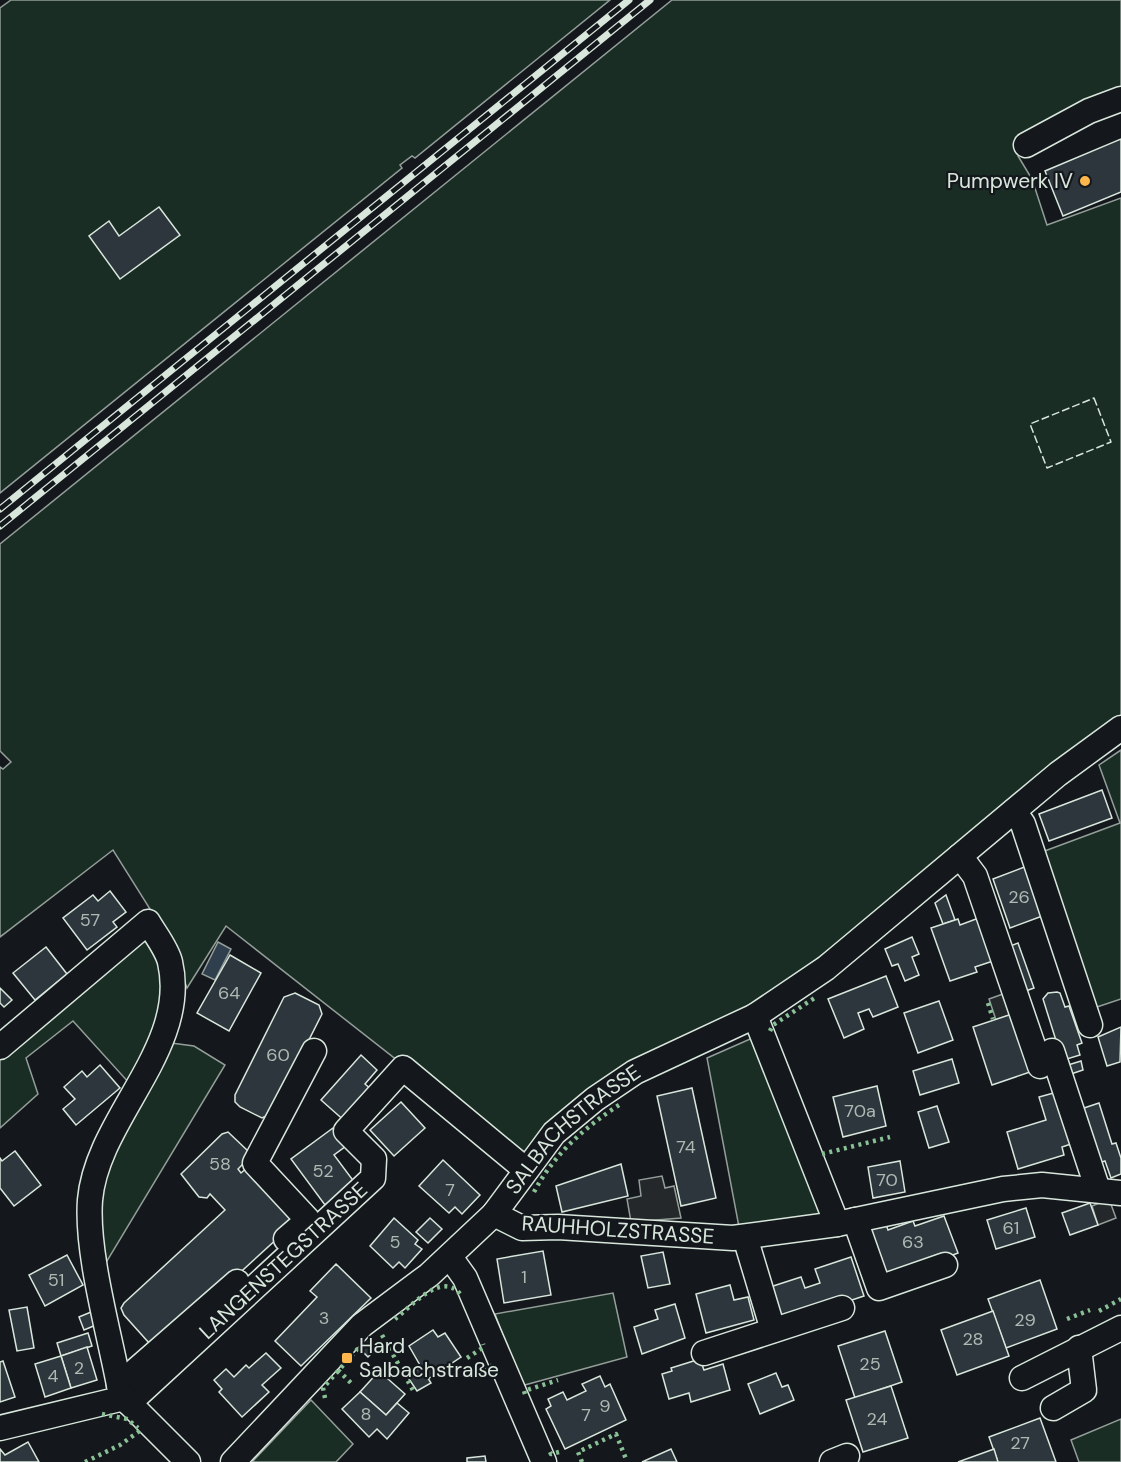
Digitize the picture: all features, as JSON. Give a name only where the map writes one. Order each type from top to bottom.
[{"type":"street","points":[[1026,145],[1089,111],[1121,99]]},
{"type":"street","name":"SALBACHSTRASSE","points":[[233,1462],[362,1325],[450,1257],[494,1214],[554,1133],[625,1079],[755,1016],[826,968],[1058,774],[1121,729]]},
{"type":"street","points":[[1014,811],[1023,824],[1090,1025]]},
{"type":"street","name":"RAUHHOLZSTRASSE","points":[[960,856],[975,876],[1046,1058],[1109,1192]]},
{"type":"street","points":[[0,1047],[148,922],[170,961],[172,1002],[154,1054],[96,1169],[90,1201],[94,1253],[124,1395],[188,1462]]},
{"type":"street","points":[[755,1016],[846,1222],[879,1288],[945,1265]]},
{"type":"street","name":"LANGENSTEGSTRASSE","points":[[124,1395],[308,1220],[255,1163],[314,1051]]},
{"type":"street","name":"LANGENSTEGSTRASSE","points":[[124,1395],[373,1178],[374,1159],[346,1131],[403,1068],[526,1170]]},
{"type":"street","name":"RAUHHOLZSTRASSE","points":[[494,1214],[522,1228],[655,1227],[745,1237],[846,1222],[1003,1189],[1042,1185],[1109,1192]]},
{"type":"street","name":"RAUHHOLZSTRASSE","points":[[745,1237],[774,1330]]},
{"type":"street","points":[[450,1257],[465,1278],[544,1462]]},
{"type":"street","points":[[704,1353],[842,1308]]},
{"type":"street","points":[[1022,1378],[1121,1328]]},
{"type":"street","points":[[1053,1408],[1084,1390],[1079,1348]]},
{"type":"street","points":[[0,1428],[124,1395]]},
{"type":"green space","points":[[11,0],[610,0],[415,158],[412,156],[400,165],[402,168],[0,493],[0,8]]},
{"type":"green space","points":[[672,0],[1121,0],[1121,92],[1029,135],[1022,133],[1018,156],[1032,179],[1047,225],[1121,198],[1121,720],[762,1002],[523,1159],[226,926],[187,988],[167,936],[113,850],[0,937],[0,767],[3,769],[11,762],[0,751],[0,544]]},
{"type":"green space","points":[[1121,750],[1121,999],[1091,1009],[1042,852],[1120,823],[1099,765]]},
{"type":"green space","points":[[144,938],[163,965],[166,992],[157,1026],[130,1084],[73,1021],[26,1058],[38,1094],[0,1128],[0,1057]]},
{"type":"green space","points":[[757,1036],[828,1215],[739,1227],[707,1058]]},
{"type":"green space","points":[[171,1043],[194,1046],[225,1065],[104,1266],[97,1187]]},
{"type":"green space","points":[[613,1293],[627,1357],[521,1386],[495,1314]]},
{"type":"green space","points":[[311,1400],[353,1444],[336,1462],[252,1462]]},
{"type":"green space","points":[[1121,1419],[1121,1462],[1079,1462],[1071,1440]]},
{"type":"shaded area","points":[[1003,994],[1010,1015],[996,1020],[989,999]]},
{"type":"shaded area","points":[[662,1176],[665,1188],[674,1186],[681,1218],[631,1222],[627,1199],[641,1196],[639,1180]]},
{"type":"shaded area","points":[[1109,1199],[1116,1218],[1098,1225],[1092,1206]]},
{"type":"water","points":[[218,942],[231,949],[215,980],[202,974]]},
{"type":"building","name":"Pumpwerk IV","points":[[1121,139],[1121,192],[1063,216],[1045,171]]},
{"type":"building","points":[[159,207],[180,235],[120,279],[89,236],[109,221],[119,236]]},
{"type":"building","points":[[1102,790],[1112,818],[1049,841],[1039,814]]},
{"type":"building","points":[[1027,866],[1045,915],[1010,928],[993,879]]},
{"type":"building","points":[[110,891],[126,912],[113,922],[117,927],[87,950],[63,918],[93,895],[98,901]]},
{"type":"building","points":[[946,895],[955,920],[943,924],[935,903]]},
{"type":"building","points":[[984,916],[996,960],[975,967],[977,972],[950,981],[931,928],[958,919],[960,925]]},
{"type":"building","points":[[912,937],[919,954],[912,957],[919,975],[905,981],[898,964],[892,966],[885,949]]},
{"type":"building","points":[[1018,943],[1034,988],[1023,992],[1008,947]]},
{"type":"building","points":[[46,947],[67,974],[35,1000],[13,973]]},
{"type":"building","points":[[230,955],[261,973],[229,1031],[197,1013]]},
{"type":"building","points":[[886,976],[898,1007],[873,1017],[869,1009],[858,1013],[864,1029],[844,1038],[828,999]]},
{"type":"building","points":[[0,988],[12,1000],[4,1007],[0,1003]]},
{"type":"building","points":[[295,993],[319,1005],[322,1014],[272,1113],[262,1118],[240,1107],[235,1102],[235,1095],[284,997]]},
{"type":"building","points":[[1048,993],[1060,993],[1065,1007],[1069,1006],[1082,1043],[1077,1045],[1080,1055],[1067,1059],[1059,1050],[1043,999]]},
{"type":"building","points":[[939,1001],[953,1040],[918,1053],[904,1013]]},
{"type":"building","points":[[1012,1014],[1030,1072],[992,1085],[973,1027]]},
{"type":"building","points":[[1121,1027],[1120,1062],[1107,1066],[1098,1037]]},
{"type":"building","points":[[361,1055],[377,1070],[365,1084],[374,1092],[347,1123],[321,1100]]},
{"type":"building","points":[[952,1059],[959,1083],[920,1095],[913,1071]]},
{"type":"building","points":[[1081,1061],[1083,1070],[1071,1074],[1068,1065]]},
{"type":"building","points":[[100,1065],[120,1088],[76,1125],[63,1109],[75,1099],[64,1087],[82,1071],[87,1077]]},
{"type":"building","points":[[877,1086],[886,1126],[843,1137],[833,1097]]},
{"type":"building","points":[[692,1088],[716,1198],[681,1206],[657,1096]]},
{"type":"building","points":[[1061,1091],[1077,1142],[1062,1147],[1064,1155],[1018,1169],[1007,1132],[1046,1120],[1039,1097]]},
{"type":"building","points":[[401,1102],[425,1128],[394,1156],[370,1130]]},
{"type":"building","points":[[1099,1103],[1112,1144],[1116,1143],[1121,1158],[1121,1174],[1111,1178],[1105,1161],[1096,1164],[1078,1110]]},
{"type":"building","points":[[937,1106],[949,1142],[929,1148],[918,1112]]},
{"type":"building","points":[[333,1128],[346,1146],[334,1155],[355,1183],[325,1205],[291,1159]]},
{"type":"building","points":[[228,1132],[248,1151],[247,1160],[238,1169],[241,1173],[248,1167],[293,1221],[291,1226],[162,1344],[150,1344],[124,1315],[121,1308],[225,1210],[210,1194],[207,1198],[199,1197],[181,1174],[222,1134]]},
{"type":"building","points":[[15,1151],[41,1185],[14,1206],[0,1188],[0,1158],[2,1161]]},
{"type":"building","points":[[443,1160],[480,1195],[462,1214],[455,1207],[449,1213],[419,1186]]},
{"type":"building","points":[[900,1161],[905,1192],[873,1198],[868,1167]]},
{"type":"building","points":[[621,1164],[628,1196],[562,1212],[556,1186]]},
{"type":"building","points":[[1090,1203],[1098,1225],[1070,1235],[1062,1213]]},
{"type":"building","points":[[1026,1208],[1035,1237],[996,1249],[987,1220]]},
{"type":"building","points":[[944,1216],[958,1253],[886,1280],[868,1230],[886,1224],[888,1230],[913,1221],[915,1226]]},
{"type":"building","points":[[394,1218],[418,1240],[415,1244],[422,1249],[405,1268],[399,1262],[393,1268],[370,1246]]},
{"type":"building","points":[[430,1218],[442,1229],[428,1243],[416,1232]]},
{"type":"building","points":[[543,1251],[551,1295],[504,1303],[497,1259]]},
{"type":"building","points":[[663,1252],[670,1284],[648,1288],[641,1256]]},
{"type":"building","points":[[67,1255],[83,1285],[45,1306],[29,1275]]},
{"type":"building","points":[[851,1257],[864,1296],[779,1324],[767,1288],[801,1277],[805,1288],[820,1283],[815,1269]]},
{"type":"building","points":[[336,1264],[371,1298],[301,1366],[275,1341],[317,1297],[310,1291]]},
{"type":"building","points":[[1040,1280],[1057,1329],[1006,1348],[988,1299]]},
{"type":"building","points":[[730,1285],[734,1300],[748,1297],[754,1320],[706,1333],[696,1294]]},
{"type":"building","points":[[675,1304],[685,1338],[642,1354],[634,1327],[658,1319],[655,1310]]},
{"type":"building","points":[[27,1307],[34,1348],[17,1351],[9,1310]]},
{"type":"building","points":[[993,1311],[1009,1356],[957,1375],[941,1330]]},
{"type":"building","points":[[91,1312],[96,1325],[84,1330],[79,1317]]},
{"type":"building","points":[[433,1330],[438,1337],[445,1333],[461,1357],[428,1379],[409,1346]]},
{"type":"building","points":[[885,1331],[902,1382],[855,1398],[838,1346]]},
{"type":"building","points":[[88,1333],[92,1346],[61,1356],[57,1343]]},
{"type":"building","points":[[368,1344],[373,1352],[368,1357],[361,1350]]},
{"type":"building","points":[[87,1347],[97,1380],[71,1388],[61,1356]]},
{"type":"building","points":[[266,1353],[281,1368],[262,1385],[269,1392],[242,1417],[219,1392],[222,1389],[214,1380],[226,1369],[234,1377],[246,1365],[249,1368]]},
{"type":"building","points":[[61,1356],[71,1388],[45,1397],[35,1364]]},
{"type":"building","points":[[700,1359],[704,1370],[723,1364],[730,1390],[691,1402],[689,1393],[669,1399],[662,1374],[672,1371],[671,1368]]},
{"type":"building","points":[[3,1361],[15,1397],[0,1402],[0,1362]]},
{"type":"building","points":[[421,1367],[431,1383],[417,1391],[407,1376]]},
{"type":"building","points":[[379,1371],[405,1394],[386,1415],[360,1392]]},
{"type":"building","points":[[776,1373],[782,1387],[788,1385],[794,1400],[760,1414],[748,1384]]},
{"type":"building","points":[[600,1376],[605,1387],[610,1384],[626,1420],[565,1449],[546,1409],[551,1406],[548,1399],[563,1392],[567,1400],[586,1391],[582,1384]]},
{"type":"building","points":[[891,1386],[908,1438],[863,1452],[846,1400]]},
{"type":"building","points":[[360,1392],[386,1415],[397,1403],[409,1413],[387,1439],[377,1429],[369,1437],[342,1409]]},
{"type":"building","points":[[1040,1418],[1056,1462],[998,1462],[989,1437]]},
{"type":"building","points":[[28,1442],[39,1462],[0,1462],[0,1449],[5,1455]]},
{"type":"building","points":[[671,1449],[677,1462],[642,1462]]},
{"type":"building","points":[[994,1449],[998,1462],[958,1462]]},
{"type":"building","points":[[485,1456],[486,1462],[467,1462],[467,1458]]},
{"type":"railway","points":[[0,509],[629,0]]},
{"type":"railway","points":[[0,526],[650,0]]},
{"type":"hedge","points":[[770,1031],[773,1025],[816,997]]},
{"type":"hedge","points":[[988,1003],[993,1019]]},
{"type":"hedge","points":[[534,1192],[560,1154],[594,1123],[619,1105]]},
{"type":"hedge","points":[[822,1154],[890,1137]]},
{"type":"hedge","points":[[395,1319],[418,1299],[436,1288],[445,1286],[453,1288],[461,1295]]},
{"type":"hedge","points":[[1099,1311],[1121,1299]]},
{"type":"hedge","points":[[1067,1319],[1090,1310]]},
{"type":"hedge","points":[[382,1335],[414,1392]]},
{"type":"hedge","points":[[325,1398],[323,1388],[362,1344],[371,1343],[373,1348]]},
{"type":"hedge","points":[[467,1358],[484,1347],[483,1344]]},
{"type":"hedge","points":[[483,1367],[491,1366],[492,1369]]},
{"type":"hedge","points":[[338,1370],[352,1384]]},
{"type":"hedge","points":[[525,1394],[524,1391],[558,1380]]},
{"type":"hedge","points":[[102,1414],[127,1419],[138,1428]]},
{"type":"hedge","points":[[85,1462],[120,1445],[141,1430]]},
{"type":"hedge","points":[[582,1462],[578,1452],[616,1434],[626,1459]]},
{"type":"hedge","points":[[550,1452],[551,1454],[563,1451]]},
{"type":"fence","points":[[1094,398],[1111,442],[1047,468],[1030,424],[1094,398]]},
{"type":"place","name":"Pumpwerk IV","points":[[1085,181]]},
{"type":"place","name":"Hard Salbachstraße","points":[[347,1358]]}]
